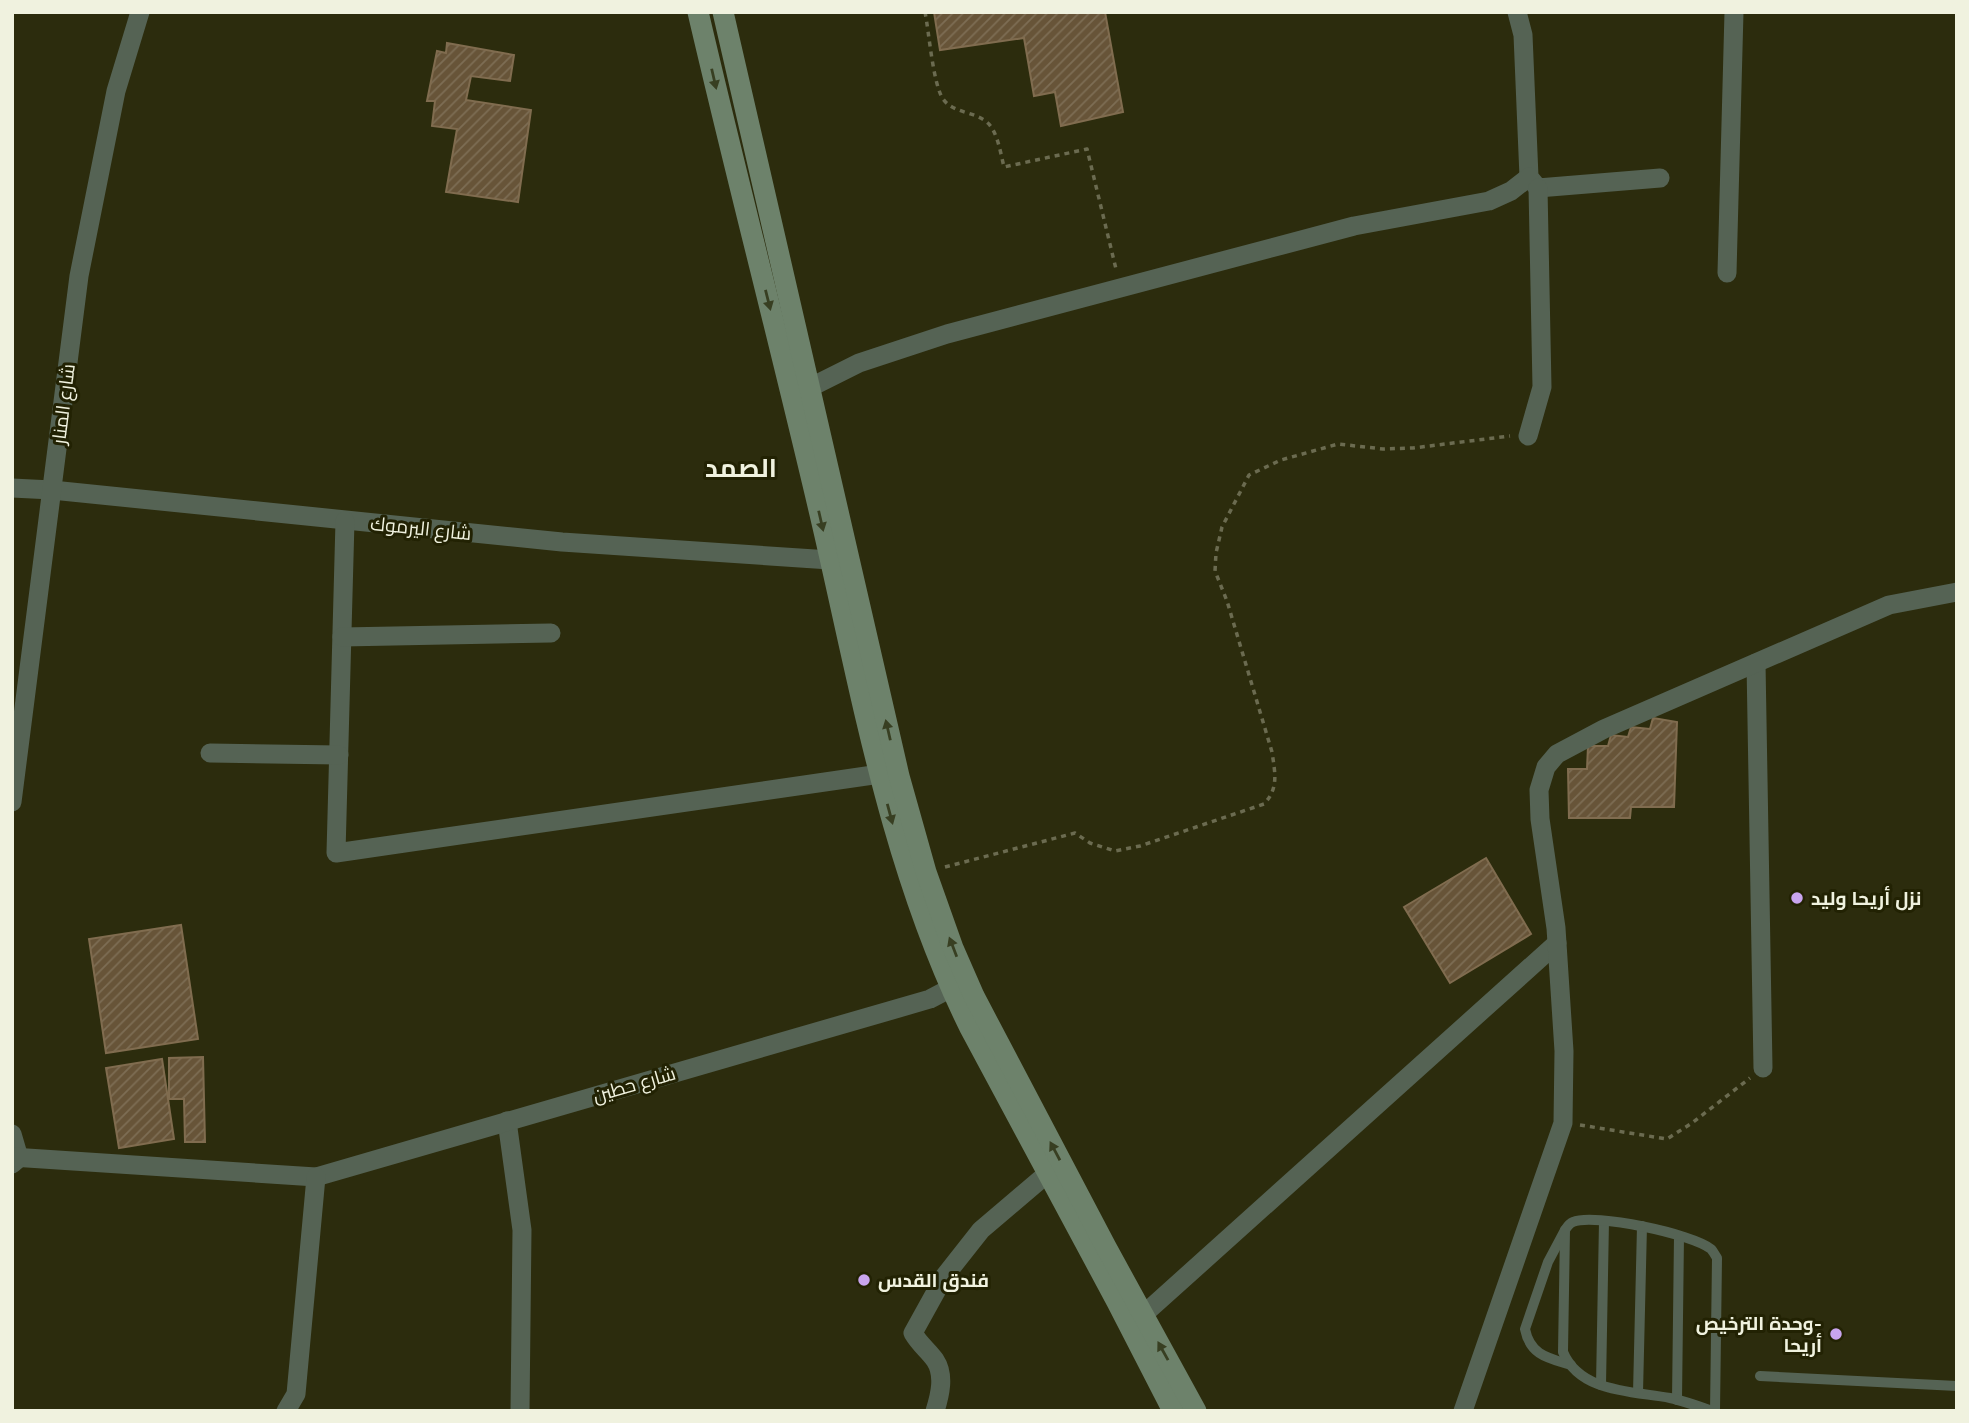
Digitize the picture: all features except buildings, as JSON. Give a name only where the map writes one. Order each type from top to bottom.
[{"type":"main road","points":[[698,12],[880,774],[915,895],[951,988],[970,1028],[1173,1411]]},
{"type":"main road","points":[[723,12],[899,776],[926,872],[953,948],[974,996],[1196,1411]]},
{"type":"street","name":"شارع المنار","points":[[12,802],[79,276],[116,91],[140,12]]},
{"type":"street","points":[[1517,12],[1523,35],[1534,182],[1542,387],[1528,436]]},
{"type":"street","points":[[1727,273],[1734,12]]},
{"type":"street","points":[[809,388],[859,363],[947,334],[1354,226],[1489,201],[1534,182],[1660,178]]},
{"type":"street","name":"شارع اليرموك","points":[[12,488],[562,542],[831,560]]},
{"type":"street","points":[[345,521],[336,853],[880,774]]},
{"type":"street","points":[[1463,1411],[1563,1123],[1564,1051],[1557,943],[1539,819],[1539,789],[1546,767],[1557,754],[1604,729],[1889,605],[1957,592]]},
{"type":"street","points":[[342,637],[551,633]]},
{"type":"street","points":[[1756,663],[1763,1068]]},
{"type":"street","points":[[210,752],[339,755]]},
{"type":"street","points":[[1143,1315],[1557,943]]},
{"type":"street","name":"شارع حطين","points":[[15,1160],[316,1177],[930,999],[951,988]]},
{"type":"street","points":[[507,1121],[522,1230],[520,1411]]},
{"type":"street","points":[[12,1134],[15,1160]]},
{"type":"street","points":[[935,1411],[940,1396],[939,1368],[913,1333],[944,1277],[981,1230],[1048,1173]]},
{"type":"street","points":[[286,1411],[296,1394],[316,1177]]},
{"type":"lane","points":[[1601,1385],[1604,1221]]},
{"type":"lane","points":[[1604,1221],[1642,1226],[1679,1236],[1711,1249],[1717,1258],[1714,1411],[1677,1400],[1601,1385],[1571,1365],[1545,1357],[1527,1340],[1525,1329],[1548,1262],[1565,1230],[1572,1222],[1604,1221]]},
{"type":"lane","points":[[1638,1393],[1642,1226]]},
{"type":"lane","points":[[1565,1230],[1563,1352],[1571,1365]]},
{"type":"lane","points":[[1677,1400],[1679,1236]]},
{"type":"lane","points":[[1760,1376],[1957,1386]]},
{"type":"path","points":[[925,12],[938,86],[943,99],[954,108],[982,118],[993,129],[1004,167],[1087,149],[1121,288]]},
{"type":"path","points":[[926,872],[1075,833],[1090,843],[1115,851],[1140,846],[1264,804],[1273,795],[1275,776],[1272,752],[1227,601],[1215,571],[1222,527],[1250,475],[1281,460],[1338,444],[1383,449],[1413,448],[1506,436],[1528,436]]},
{"type":"path","points":[[1563,1123],[1667,1139],[1763,1068]]},
{"type":"place","name":"نزل أريحا وليد","points":[[1797,898]]},
{"type":"place","name":"فندق القدس","points":[[864,1280]]},
{"type":"place","name":"وحدة الترخيص- أريحا","points":[[1836,1334]]},
{"type":"district","name":"الصمد","points":[[741,468]]}]
